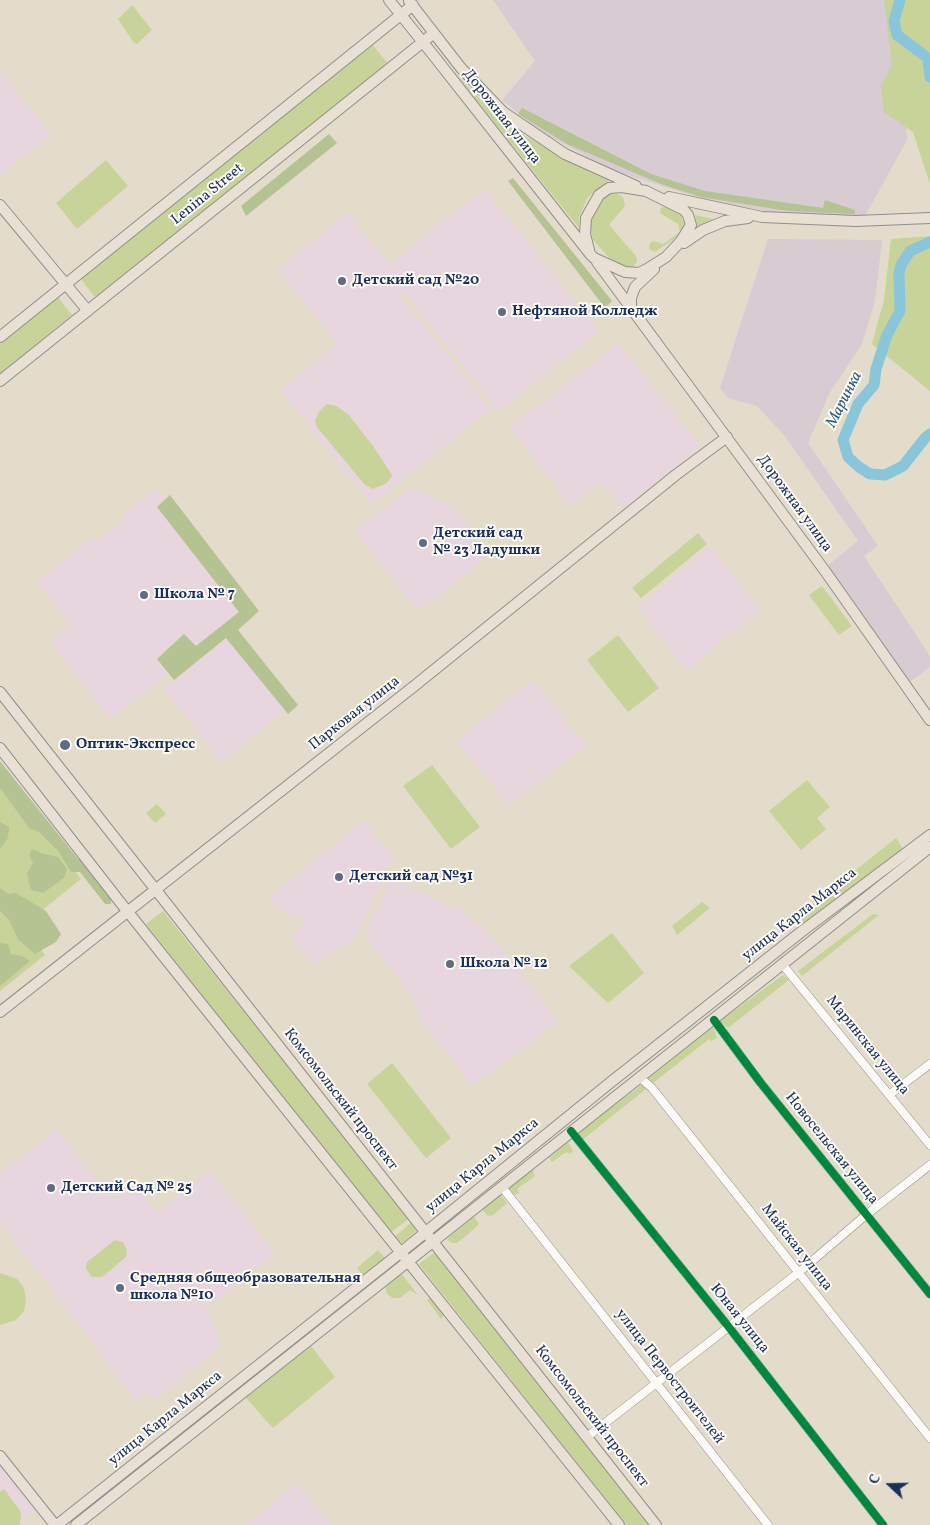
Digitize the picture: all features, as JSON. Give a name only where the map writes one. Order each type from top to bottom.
[{"type":"main road","name":"Дорожная улица","points":[[389,0],[631,307],[727,437],[930,720]]},
{"type":"main road","name":"Дорожная улица","points":[[413,2],[434,33],[462,68],[510,117],[565,154],[648,192],[708,207],[762,217]]},
{"type":"main road","name":"Lenina Street","points":[[0,337],[401,15],[413,2]]},
{"type":"main road","name":"Lenina Street","points":[[0,381],[434,33]]},
{"type":"main road","points":[[448,74],[452,66],[462,68]]},
{"type":"main road","points":[[666,257],[647,270],[631,273],[617,269],[592,256],[584,226],[589,209],[599,195],[614,187],[648,192],[684,210],[688,215],[690,225],[675,249]]},
{"type":"main road","points":[[0,205],[65,286],[88,311]]},
{"type":"main road","points":[[631,307],[631,298],[636,287],[666,257],[697,234],[725,221],[762,217],[856,220],[930,218]]},
{"type":"main road","name":"Парковая улица","points":[[0,1012],[407,692],[677,474],[727,437]]},
{"type":"main road","name":"Комсомольский проспект","points":[[0,692],[656,1525]]},
{"type":"main road","points":[[0,748],[128,912],[619,1525]]},
{"type":"main road","name":"улица Карла Маркса","points":[[56,1525],[743,978],[930,835]]},
{"type":"main road","name":"улица Карла Маркса","points":[[76,1525],[639,1076],[714,1020],[930,847]]},
{"type":"main road","points":[[743,978],[752,989]]},
{"type":"main road","points":[[0,1456],[56,1525]]},
{"type":"street","name":"Маринская улица","points":[[782,964],[930,1145]]},
{"type":"street","name":"Новосельская улица","points":[[714,1020],[930,1294]]},
{"type":"street","points":[[889,1095],[930,1064]]},
{"type":"street","name":"Майская улица","points":[[639,1076],[652,1088],[930,1438]]},
{"type":"street","name":"Юная улица","points":[[571,1131],[728,1326],[883,1525]]},
{"type":"street","points":[[586,1438],[798,1273],[866,1215],[930,1165]]},
{"type":"street","name":"улица Первостроителей","points":[[502,1187],[550,1245],[768,1525]]},
{"type":"shaded area","points":[[493,0],[900,0],[907,140],[865,216],[797,216],[709,201],[612,170],[538,130],[502,100],[535,61]]},
{"type":"shaded area","points":[[0,70],[51,135],[0,176]]},
{"type":"shaded area","points":[[485,189],[599,331],[499,411],[405,293],[400,296],[491,409],[371,504],[280,390],[338,345],[278,270],[348,213],[390,264]]},
{"type":"shaded area","points":[[768,239],[882,240],[875,301],[862,344],[829,394],[808,443],[878,546],[864,556],[930,656],[930,667],[907,684],[826,567],[858,541],[784,435],[757,406],[728,398],[720,388]]},
{"type":"shaded area","points":[[618,343],[701,446],[624,507],[601,482],[571,505],[509,427],[535,406],[541,406]]},
{"type":"shaded area","name":"Школа № 7","points":[[156,488],[251,608],[111,719],[51,643],[72,626],[37,582],[93,537],[97,541],[126,519],[123,515]]},
{"type":"shaded area","name":"Детский сад № 23 Ладушки","points":[[409,488],[452,506],[490,555],[419,611],[355,532]]},
{"type":"shaded area","points":[[709,546],[760,611],[687,670],[638,608]]},
{"type":"shaded area","points":[[238,630],[292,704],[222,762],[163,689]]},
{"type":"shaded area","points":[[533,680],[586,746],[509,806],[457,741]]},
{"type":"shaded area","name":"Детский сад №31","points":[[364,821],[393,856],[359,932],[349,943],[342,945],[315,966],[291,937],[306,924],[297,914],[291,917],[268,899]]},
{"type":"shaded area","name":"Школа № 12","points":[[390,878],[456,909],[460,907],[475,925],[479,921],[559,1021],[472,1086],[417,1015],[419,1007],[365,935]]},
{"type":"shaded area","points":[[57,1130],[114,1201],[135,1184],[157,1213],[209,1171],[276,1253],[205,1309],[221,1341],[213,1353],[155,1400],[147,1393],[136,1401],[0,1222],[0,1174]]},
{"type":"shaded area","points":[[0,1466],[37,1510],[19,1525],[0,1525]]},
{"type":"shaded area","points":[[297,1484],[330,1525],[245,1525]]},
{"type":"green space","points":[[884,0],[930,0],[930,184],[913,132],[884,112],[881,86],[892,65]]},
{"type":"green space","points":[[133,6],[152,30],[137,44],[134,43],[118,19]]},
{"type":"green space","points":[[372,44],[389,65],[95,297],[81,279]]},
{"type":"green space","points":[[453,71],[504,124],[574,163],[614,180],[606,182],[588,197],[579,217],[579,228]]},
{"type":"green space","points":[[522,108],[651,174],[705,191],[823,208],[825,200],[855,210],[855,214],[788,211],[701,197],[661,184],[567,144],[518,114]]},
{"type":"green space","points":[[329,134],[337,143],[246,216],[241,206]]},
{"type":"green space","points":[[106,160],[128,186],[77,229],[56,203]]},
{"type":"green space","points":[[513,178],[612,301],[605,308],[508,181]]},
{"type":"green space","points":[[608,194],[617,194],[623,197],[625,206],[609,225],[636,256],[637,262],[633,267],[623,268],[615,264],[593,240],[590,225],[592,212],[599,201]]},
{"type":"green space","points":[[663,207],[670,208],[681,216],[684,224],[683,233],[655,252],[649,249],[650,243],[653,241],[663,244],[680,232],[678,224],[660,213]]},
{"type":"green space","points":[[695,215],[713,219],[698,228]]},
{"type":"green space","points":[[930,236],[930,391],[872,344],[884,300],[891,239]]},
{"type":"green space","points":[[57,296],[72,315],[0,374],[0,342]]},
{"type":"green space","points":[[327,404],[336,406],[348,414],[373,446],[392,475],[387,483],[373,489],[365,485],[317,427],[315,420],[319,412]]},
{"type":"green space","points":[[170,495],[259,611],[238,630],[298,705],[288,714],[226,638],[174,680],[157,659],[184,634],[196,646],[239,612],[157,507]]},
{"type":"green space","points":[[698,533],[707,544],[641,598],[632,588]]},
{"type":"green space","points":[[822,586],[852,626],[839,635],[809,595]]},
{"type":"green space","points":[[618,635],[659,688],[628,712],[587,660]]},
{"type":"green space","points":[[0,761],[78,859],[82,858],[111,897],[111,904],[105,904],[80,872],[71,872],[59,852],[39,832],[30,829],[0,788]]},
{"type":"green space","points":[[432,765],[480,827],[451,849],[403,786]]},
{"type":"green space","points":[[0,776],[81,879],[26,923],[25,929],[45,955],[0,991]]},
{"type":"green space","points":[[807,780],[830,807],[817,818],[826,829],[801,850],[769,811]]},
{"type":"green space","points":[[157,804],[166,814],[155,823],[146,813]]},
{"type":"green space","points":[[0,822],[9,827],[8,838],[0,849]]},
{"type":"green space","points":[[896,838],[903,849],[805,927],[797,917]]},
{"type":"green space","points":[[32,849],[58,857],[67,869],[64,878],[43,893],[31,890],[27,874],[33,863],[29,855]]},
{"type":"green space","points":[[0,888],[8,894],[16,893],[46,911],[61,934],[56,942],[35,954],[18,939],[9,920],[0,911]]},
{"type":"green space","points":[[702,902],[710,908],[677,935],[672,926]]},
{"type":"green space","points":[[163,911],[410,1218],[390,1233],[146,924]]},
{"type":"green space","points":[[873,914],[879,915],[802,976],[798,971]]},
{"type":"green space","points":[[612,933],[644,973],[608,1003],[569,966]]},
{"type":"green space","points":[[0,943],[8,944],[11,954],[22,956],[30,961],[0,986]]},
{"type":"green space","points":[[783,975],[789,980],[728,1028],[720,1021]]},
{"type":"green space","points":[[713,1027],[717,1038],[711,1041],[709,1039],[653,1083],[648,1079]]},
{"type":"green space","points":[[392,1063],[451,1138],[426,1158],[367,1084]]},
{"type":"green space","points":[[643,1084],[646,1089],[581,1141],[575,1134]]},
{"type":"green space","points":[[568,1142],[573,1151],[570,1154],[566,1152],[552,1162],[549,1158]]},
{"type":"green space","points":[[532,1168],[535,1176],[517,1189],[519,1193],[513,1195],[507,1188]]},
{"type":"green space","points":[[499,1194],[507,1203],[493,1215],[488,1216],[482,1209]]},
{"type":"green space","points":[[474,1217],[479,1224],[465,1237],[457,1243],[452,1243],[447,1239]]},
{"type":"green space","points":[[413,1221],[416,1231],[402,1243],[394,1237]]},
{"type":"green space","points":[[115,1240],[123,1242],[127,1250],[126,1257],[102,1277],[92,1277],[86,1269],[87,1262]]},
{"type":"green space","points":[[378,1250],[385,1258],[362,1275],[357,1268]]},
{"type":"green space","points":[[435,1252],[651,1525],[626,1525],[419,1264]]},
{"type":"green space","points":[[0,1273],[17,1279],[24,1288],[26,1299],[24,1311],[16,1320],[0,1325]]},
{"type":"green space","points":[[401,1273],[418,1295],[410,1290],[400,1298],[393,1298],[387,1294],[385,1286]]},
{"type":"green space","points":[[432,1297],[445,1314],[441,1319],[427,1300]]},
{"type":"green space","points":[[311,1346],[335,1377],[273,1428],[246,1398]]},
{"type":"green space","points":[[4,1489],[21,1512],[20,1525],[0,1525],[0,1492]]},
{"type":"waterway","name":"Маринка","points":[[900,0],[894,21],[897,35],[928,58],[930,77]]},
{"type":"waterway","name":"Маринка","points":[[930,242],[910,251],[901,265],[899,273],[900,311],[887,335],[876,369],[874,385],[858,404],[843,440],[848,457],[859,467],[870,474],[885,475],[903,466],[930,434]]},
{"type":"cycle path","points":[[714,1020],[760,1082],[930,1294]]},
{"type":"cycle path","points":[[571,1131],[728,1326],[883,1525]]},
{"type":"place","name":"Детский сад №20","points":[[342,281]]},
{"type":"place","name":"Нефтяной Колледж","points":[[502,312]]},
{"type":"place","name":"Детский сад № 23 Ладушки","points":[[423,543]]},
{"type":"place","name":"Школа № 7","points":[[144,595]]},
{"type":"place","name":"Оптик-Экспресс","points":[[65,745]]},
{"type":"place","name":"Детский сад №31","points":[[339,877]]},
{"type":"place","name":"Школа № 12","points":[[450,964]]},
{"type":"place","name":"Детский Сад № 25","points":[[51,1188]]},
{"type":"place","name":"Средняя общеобразовательная школа №10","points":[[120,1288]]}]
